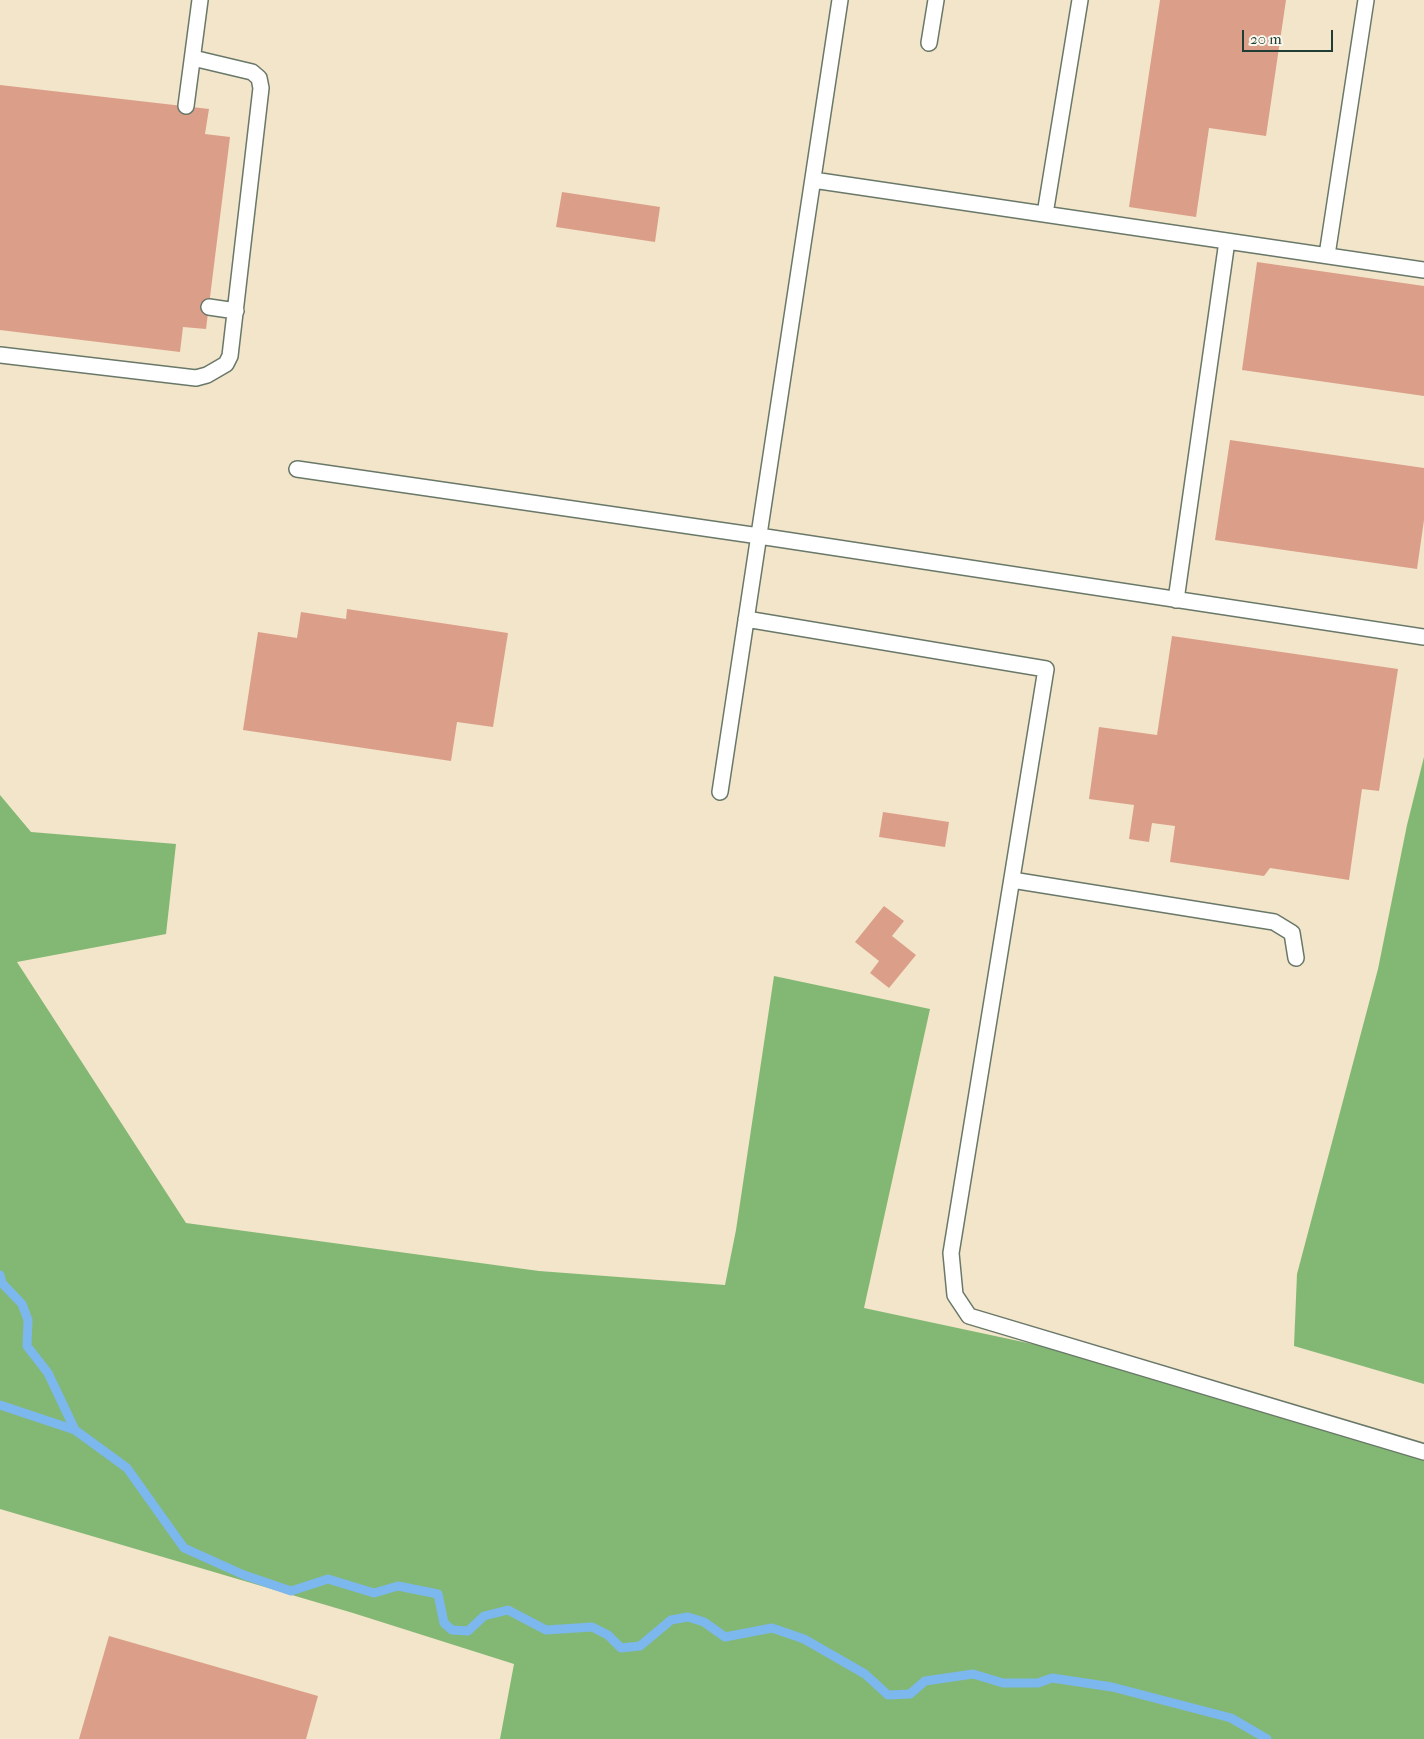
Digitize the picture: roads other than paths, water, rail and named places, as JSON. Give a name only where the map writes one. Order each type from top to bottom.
[{"type":"lane","points":[[186,106],[200,0]]},
{"type":"lane","points":[[720,792],[840,0]]},
{"type":"lane","points":[[929,43],[936,0]]},
{"type":"lane","points":[[1045,214],[1080,0]]},
{"type":"lane","points":[[1327,255],[1366,0]]},
{"type":"lane","points":[[0,354],[196,378],[207,376],[226,364],[230,356],[236,311],[261,88],[258,78],[252,72],[192,58]]},
{"type":"lane","points":[[813,180],[1424,270]]},
{"type":"lane","points":[[1176,600],[1227,241]]},
{"type":"lane","points":[[209,308],[236,311]]},
{"type":"lane","points":[[296,469],[759,536],[1424,637]]},
{"type":"lane","points":[[746,619],[1046,669],[951,1254],[955,1295],[969,1316],[1424,1452]]},
{"type":"lane","points":[[1012,880],[1274,922],[1292,933],[1296,958]]},
{"type":"waterway","points":[[0,1275],[2,1283],[22,1304],[28,1320],[27,1346],[48,1373],[75,1430]]},
{"type":"waterway","points":[[0,1405],[75,1430],[127,1468],[184,1548],[244,1575],[291,1591],[328,1579],[374,1593],[398,1586],[438,1594],[444,1623],[452,1630],[468,1631],[484,1616],[508,1610],[546,1630],[592,1627],[608,1635],[621,1648],[640,1646],[671,1620],[688,1617],[704,1622],[725,1637],[772,1628],[804,1639],[865,1674],[888,1695],[910,1694],[925,1681],[973,1674],[1003,1683],[1038,1683],[1052,1678],[1112,1687],[1231,1718],[1267,1739]]}]
